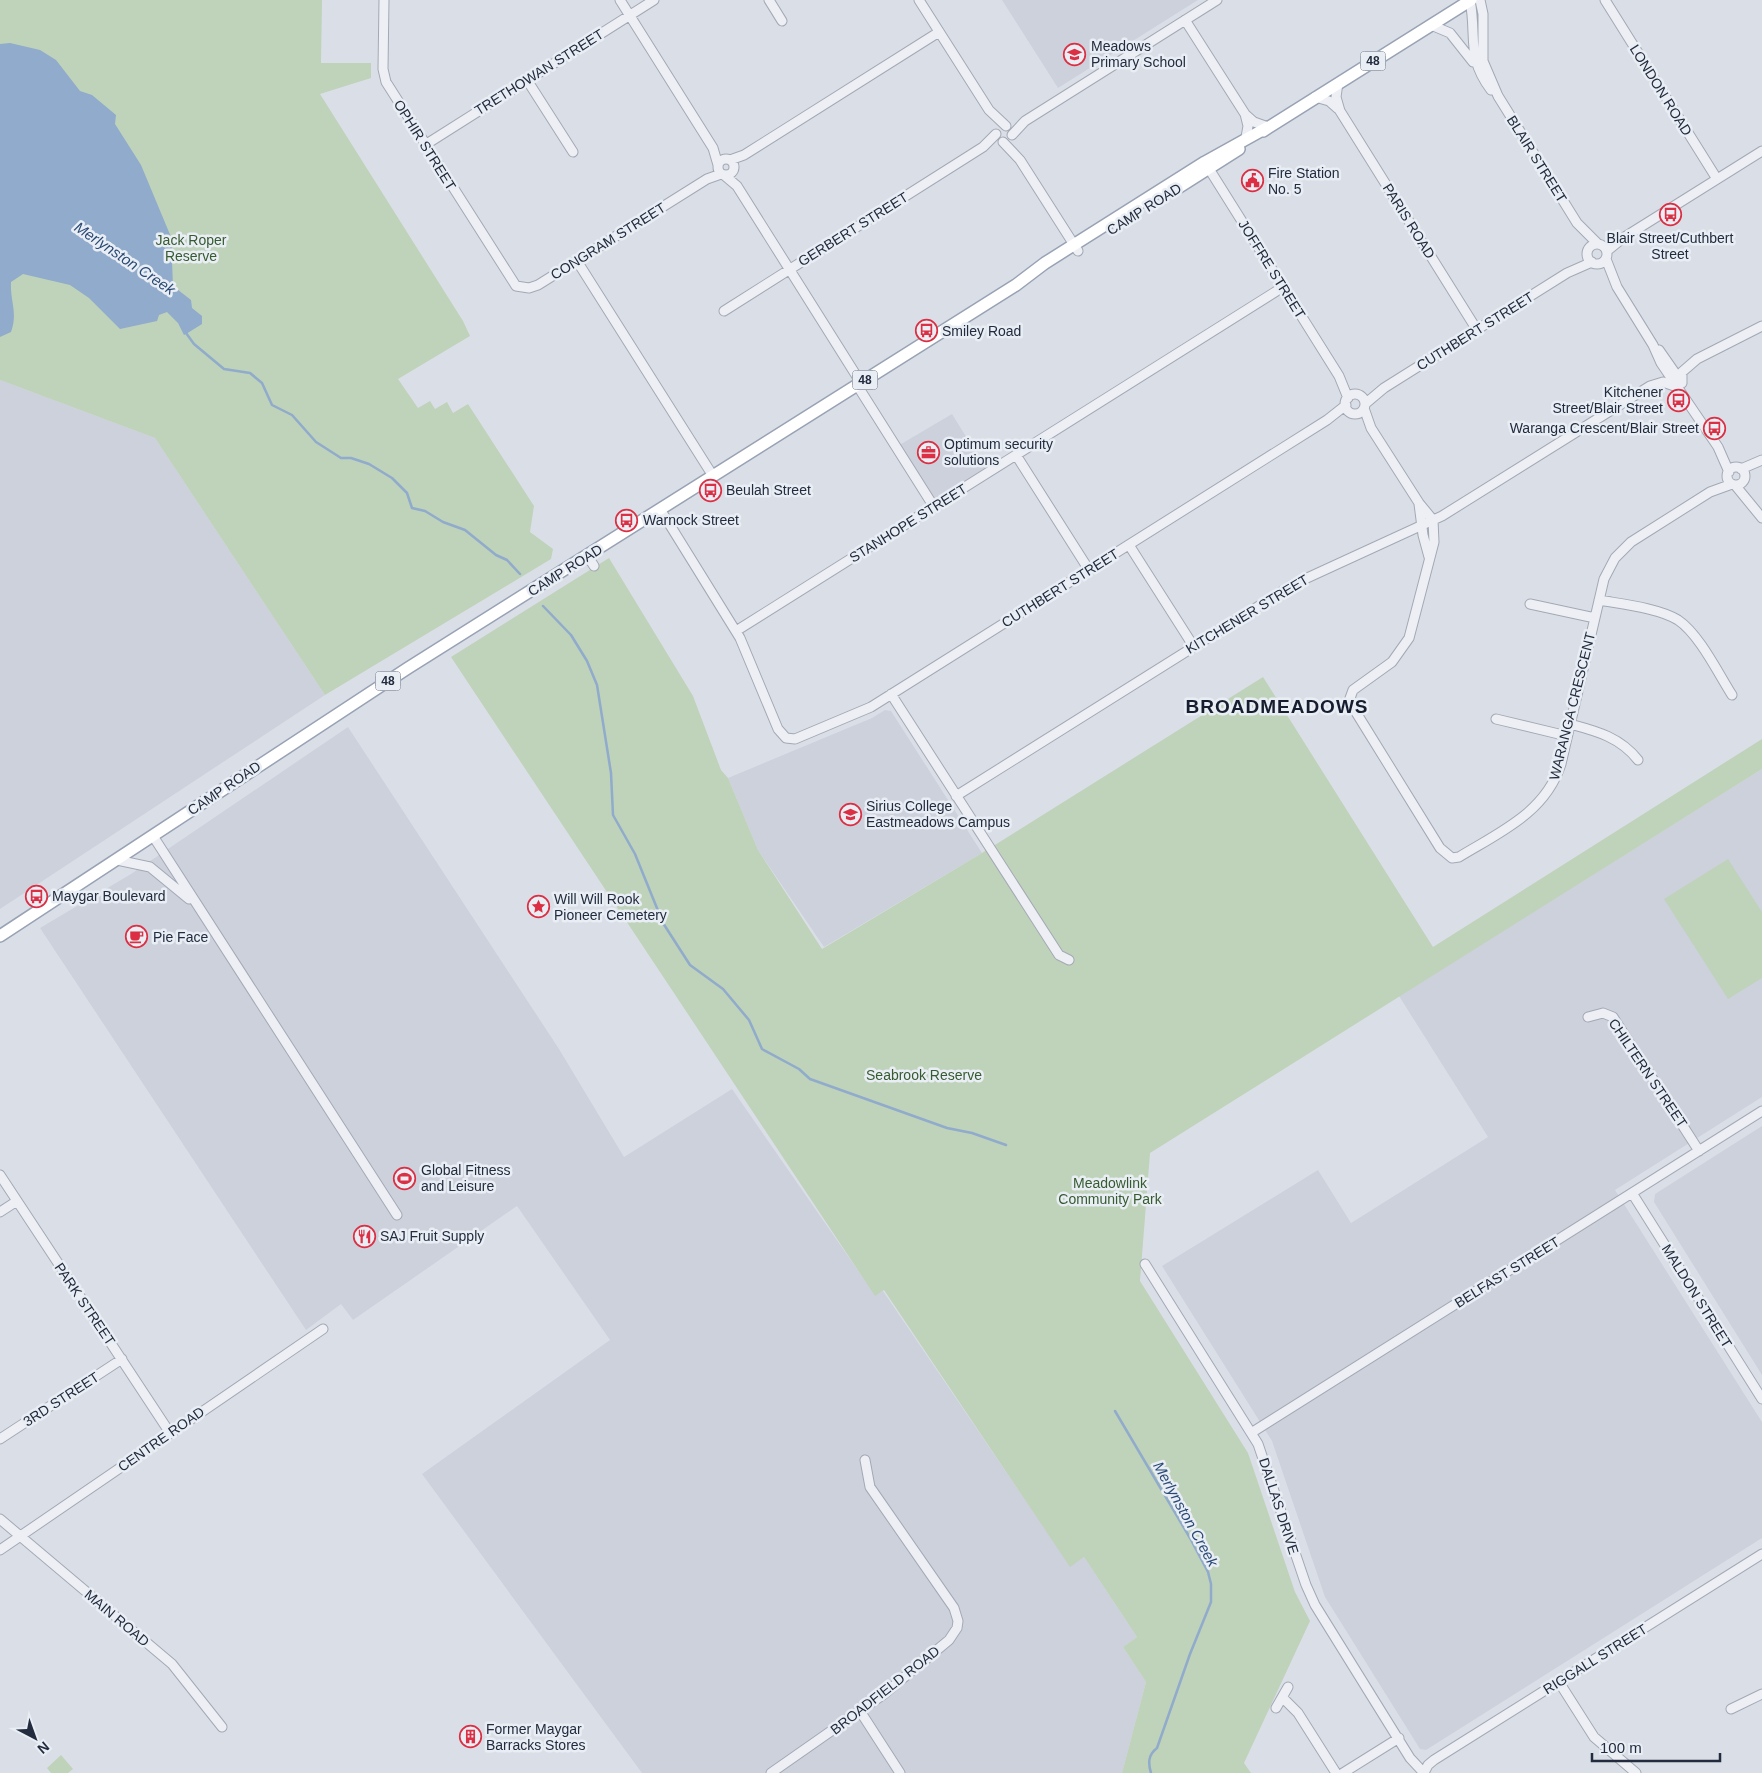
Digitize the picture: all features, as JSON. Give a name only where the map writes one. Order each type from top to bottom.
[{"type":"main road","name":"CAMP ROAD","points":[[0,936],[295,741],[587,555],[1470,0]]},
{"type":"main road","name":"CAMP ROAD","points":[[1207,165],[1246,137],[1268,127]]},
{"type":"street","name":"OPHIR STREET","points":[[384,0],[383,75],[509,277]]},
{"type":"street","points":[[620,0],[713,148],[720,170],[737,186],[934,507]]},
{"type":"street","name":"TRETHOWAN STREET","points":[[425,145],[654,0]]},
{"type":"street","points":[[769,0],[782,21]]},
{"type":"street","points":[[919,0],[989,110],[1009,131],[1020,160]]},
{"type":"street","points":[[1009,131],[1217,0]]},
{"type":"street","name":"BLAIR STREET","points":[[1470,0],[1475,64]]},
{"type":"street","name":"BLAIR STREET","points":[[1480,0],[1483,14],[1483,61],[1498,96],[1577,223],[1591,258],[1617,287],[1718,447],[1742,473],[1754,506]]},
{"type":"street","name":"LONDON ROAD","points":[[1605,0],[1717,179]]},
{"type":"street","points":[[1185,20],[1245,114],[1254,122],[1268,127]]},
{"type":"street","name":"BLAIR STREET","points":[[1431,24],[1450,33],[1475,64],[1483,80],[1498,96]]},
{"type":"street","points":[[731,164],[939,32]]},
{"type":"street","points":[[527,80],[573,152]]},
{"type":"street","name":"PARIS ROAD","points":[[1338,83],[1336,97],[1340,111]]},
{"type":"street","name":"PARIS ROAD","points":[[1315,97],[1330,101],[1340,111],[1477,330]]},
{"type":"street","points":[[989,110],[999,137],[1020,160],[1076,248]]},
{"type":"street","points":[[1245,114],[1248,126],[1246,137]]},
{"type":"street","points":[[999,137],[1001,127],[1009,131]]},
{"type":"street","points":[[999,137],[1009,140],[1009,131]]},
{"type":"street","name":"GERBERT STREET","points":[[724,311],[999,137]]},
{"type":"street","points":[[713,148],[731,164],[737,186]]},
{"type":"street","points":[[1591,258],[1762,151]]},
{"type":"street","points":[[720,170],[722,160],[731,164]]},
{"type":"street","points":[[720,170],[731,173],[731,164]]},
{"type":"street","name":"JOFFRE STREET","points":[[1207,165],[1419,504],[1433,520]]},
{"type":"street","name":"CONGRAM STREET","points":[[509,277],[520,288],[533,288],[720,170]]},
{"type":"street","name":"BLAIR STREET","points":[[1577,223],[1603,250],[1617,287]]},
{"type":"street","points":[[1591,258],[1592,246],[1603,250]]},
{"type":"street","name":"CUTHBERT STREET","points":[[736,631],[775,723],[786,738],[801,737],[853,716],[892,694],[1327,420],[1384,388],[1591,258]]},
{"type":"street","points":[[577,261],[713,476]]},
{"type":"street","name":"STANHOPE STREET","points":[[736,631],[1283,287]]},
{"type":"street","points":[[1650,386],[1661,373],[1664,362],[1678,364],[1697,359],[1762,326]]},
{"type":"street","points":[[1650,386],[1663,382],[1679,385],[1682,372],[1697,359]]},
{"type":"street","name":"KITCHENER STREET","points":[[956,796],[1294,584],[1433,520],[1650,386]]},
{"type":"street","name":"BLAIR STREET","points":[[1718,447],[1731,479],[1762,518]]},
{"type":"street","points":[[1016,455],[1089,570]]},
{"type":"street","points":[[1731,479],[1761,460]]},
{"type":"street","points":[[1731,479],[1742,473]]},
{"type":"street","name":"WARANGA CRESCENT","points":[[1433,520],[1434,542],[1415,619],[1404,646],[1385,668],[1353,690],[1349,701],[1443,853],[1452,858],[1460,857],[1518,821],[1537,806],[1548,792],[1555,779],[1567,736],[1607,571],[1619,552],[1641,535],[1731,479]]},
{"type":"street","name":"JOFFRE STREET","points":[[1419,504],[1422,525]]},
{"type":"street","points":[[660,509],[736,631]]},
{"type":"street","name":"WARANGA CRESCENT","points":[[1422,525],[1430,557]]},
{"type":"street","points":[[1129,544],[1194,647]]},
{"type":"street","points":[[587,555],[594,566]]},
{"type":"street","points":[[1599,600],[1678,620],[1694,636],[1732,695]]},
{"type":"street","points":[[1530,604],[1595,618]]},
{"type":"street","points":[[892,694],[1059,955],[1069,960]]},
{"type":"street","points":[[1496,719],[1567,736]]},
{"type":"street","points":[[1570,724],[1598,732],[1618,741],[1638,760]]},
{"type":"street","points":[[153,836],[397,1215]]},
{"type":"street","points":[[117,860],[150,868],[174,885],[200,909]]},
{"type":"street","name":"CHILTERN STREET","points":[[1588,1017],[1603,1013],[1613,1017],[1699,1151]]},
{"type":"street","name":"BELFAST STREET","points":[[1251,1433],[1762,1111]]},
{"type":"street","name":"PARK STREET","points":[[0,1175],[170,1433]]},
{"type":"street","name":"MALDON STREET","points":[[1632,1193],[1762,1399]]},
{"type":"street","points":[[0,1212],[17,1201]]},
{"type":"street","name":"DALLAS DRIVE","points":[[1145,1264],[1263,1455],[1310,1595],[1407,1751],[1425,1770]]},
{"type":"street","name":"CENTRE ROAD","points":[[0,1550],[22,1537],[323,1328]]},
{"type":"street","name":"3RD STREET","points":[[0,1439],[122,1359]]},
{"type":"street","name":"BROADFIELD ROAD","points":[[771,1773],[892,1688],[948,1640],[957,1628],[958,1621],[954,1608],[870,1486],[865,1460]]},
{"type":"street","name":"MAIN ROAD","points":[[0,1519],[172,1664],[222,1727]]},
{"type":"street","name":"RIGGALL STREET","points":[[1425,1770],[1559,1682],[1762,1554]]},
{"type":"street","points":[[1559,1682],[1594,1737],[1636,1773]]},
{"type":"street","points":[[1276,1708],[1288,1687]]},
{"type":"street","points":[[1731,1709],[1762,1694]]},
{"type":"street","points":[[1283,1698],[1298,1713],[1336,1773]]},
{"type":"street","points":[[860,1711],[900,1773]]},
{"type":"street","points":[[1343,1773],[1399,1738]]},
{"type":"shaded area","name":"Meadows Primary School","points":[[1002,0],[1198,0],[1058,88]]},
{"type":"shaded area","points":[[0,380],[155,438],[325,695],[0,909]]},
{"type":"shaded area","points":[[952,414],[988,472],[934,507],[896,447]]},
{"type":"shaded area","name":"Sirius College Eastmeadows Campus","points":[[885,710],[891,711],[982,853],[824,947],[758,850],[728,778],[872,718]]},
{"type":"shaded area","points":[[348,727],[559,1049],[624,1157],[732,1089],[875,1295],[883,1291],[1070,1566],[1084,1557],[1137,1637],[1123,1647],[1146,1682],[1122,1773],[642,1773],[422,1474],[610,1340],[517,1206],[353,1320],[341,1304],[306,1330],[40,928],[131,874]]},
{"type":"shaded area","points":[[1762,769],[1762,1097],[1615,1190],[1762,1422],[1762,1538],[1426,1750],[1420,1749],[1325,1597],[1272,1441],[1162,1266],[1318,1170],[1351,1223],[1488,1137],[1399,996]]},
{"type":"shaded area","points":[[1762,1126],[1762,1375],[1654,1202],[1655,1194]]},
{"type":"green space","name":"Jack Roper Reserve","points":[[0,0],[322,0],[321,63],[371,63],[371,78],[320,94],[463,321],[470,336],[398,379],[418,408],[430,401],[435,409],[447,402],[453,413],[468,404],[534,506],[530,532],[553,549],[551,559],[325,695],[155,438],[0,380]]},
{"type":"green space","name":"Seabrook Reserve","points":[[609,558],[693,696],[721,770],[728,778],[758,850],[822,949],[982,853],[1263,677],[1433,947],[1762,739],[1762,769],[1150,1153],[1140,1281],[1248,1453],[1295,1592],[1310,1621],[1244,1763],[1251,1773],[1122,1773],[1146,1682],[1123,1647],[1137,1637],[1084,1557],[1070,1567],[884,1290],[875,1296],[451,657]]},
{"type":"green space","points":[[1728,859],[1762,912],[1762,978],[1728,999],[1664,899]]},
{"type":"green space","points":[[61,1755],[73,1769],[68,1773],[51,1773],[47,1768]]},
{"type":"water","points":[[10,43],[40,50],[56,60],[80,91],[92,95],[116,115],[115,124],[141,165],[171,237],[173,286],[191,300],[192,308],[202,316],[202,324],[184,335],[178,323],[167,312],[159,315],[157,321],[120,329],[89,298],[70,285],[23,274],[11,282],[14,319],[11,332],[0,337],[0,44]]},
{"type":"waterway","name":"Merlynston Creek","points":[[186,333],[194,344],[224,369],[250,373],[262,383],[272,405],[292,415],[316,442],[341,458],[351,458],[369,464],[392,478],[407,493],[412,508],[425,511],[443,522],[465,530],[496,555],[507,560],[520,574]]},
{"type":"waterway","name":"Merlynston Creek","points":[[543,606],[571,635],[587,661],[597,685],[611,773],[613,815],[635,854],[663,923],[690,965],[723,989],[749,1020],[762,1049],[799,1069],[810,1079],[947,1128],[972,1133],[1006,1145]]},
{"type":"waterway","name":"Merlynston Creek","points":[[1115,1411],[1190,1538],[1208,1572],[1211,1584],[1211,1602],[1190,1654],[1157,1748],[1150,1756],[1151,1773]]},
{"type":"place","name":"Meadows Primary School","points":[[1075,54]]},
{"type":"place","name":"Fire Station No. 5","points":[[1252,181]]},
{"type":"place","name":"Blair Street/Cuthbert Street","points":[[1670,215]]},
{"type":"place","name":"Smiley Road","points":[[926,331]]},
{"type":"place","name":"Kitchener Street/Blair Street","points":[[1679,400]]},
{"type":"place","name":"Waranga Crescent/Blair Street","points":[[1715,428]]},
{"type":"place","name":"Optimum security solutions","points":[[928,452]]},
{"type":"place","name":"Beulah Street","points":[[710,490]]},
{"type":"place","name":"Warnock Street","points":[[627,520]]},
{"type":"place","name":"Sirius College Eastmeadows Campus","points":[[850,814]]},
{"type":"place","name":"Maygar Boulevard","points":[[36,896]]},
{"type":"place","name":"Will Will Rook Pioneer Cemetery","points":[[538,907]]},
{"type":"place","name":"Pie Face","points":[[137,937]]},
{"type":"place","name":"Global Fitness and Leisure","points":[[405,1178]]},
{"type":"place","name":"SAJ Fruit Supply","points":[[364,1236]]},
{"type":"place","name":"Former Maygar Barracks Stores","points":[[470,1737]]},
{"type":"district","name":"BROADMEADOWS","points":[[1277,706]]},
{"type":"park label","name":"Meadowlink Community Park","points":[[1110,1192]]}]
